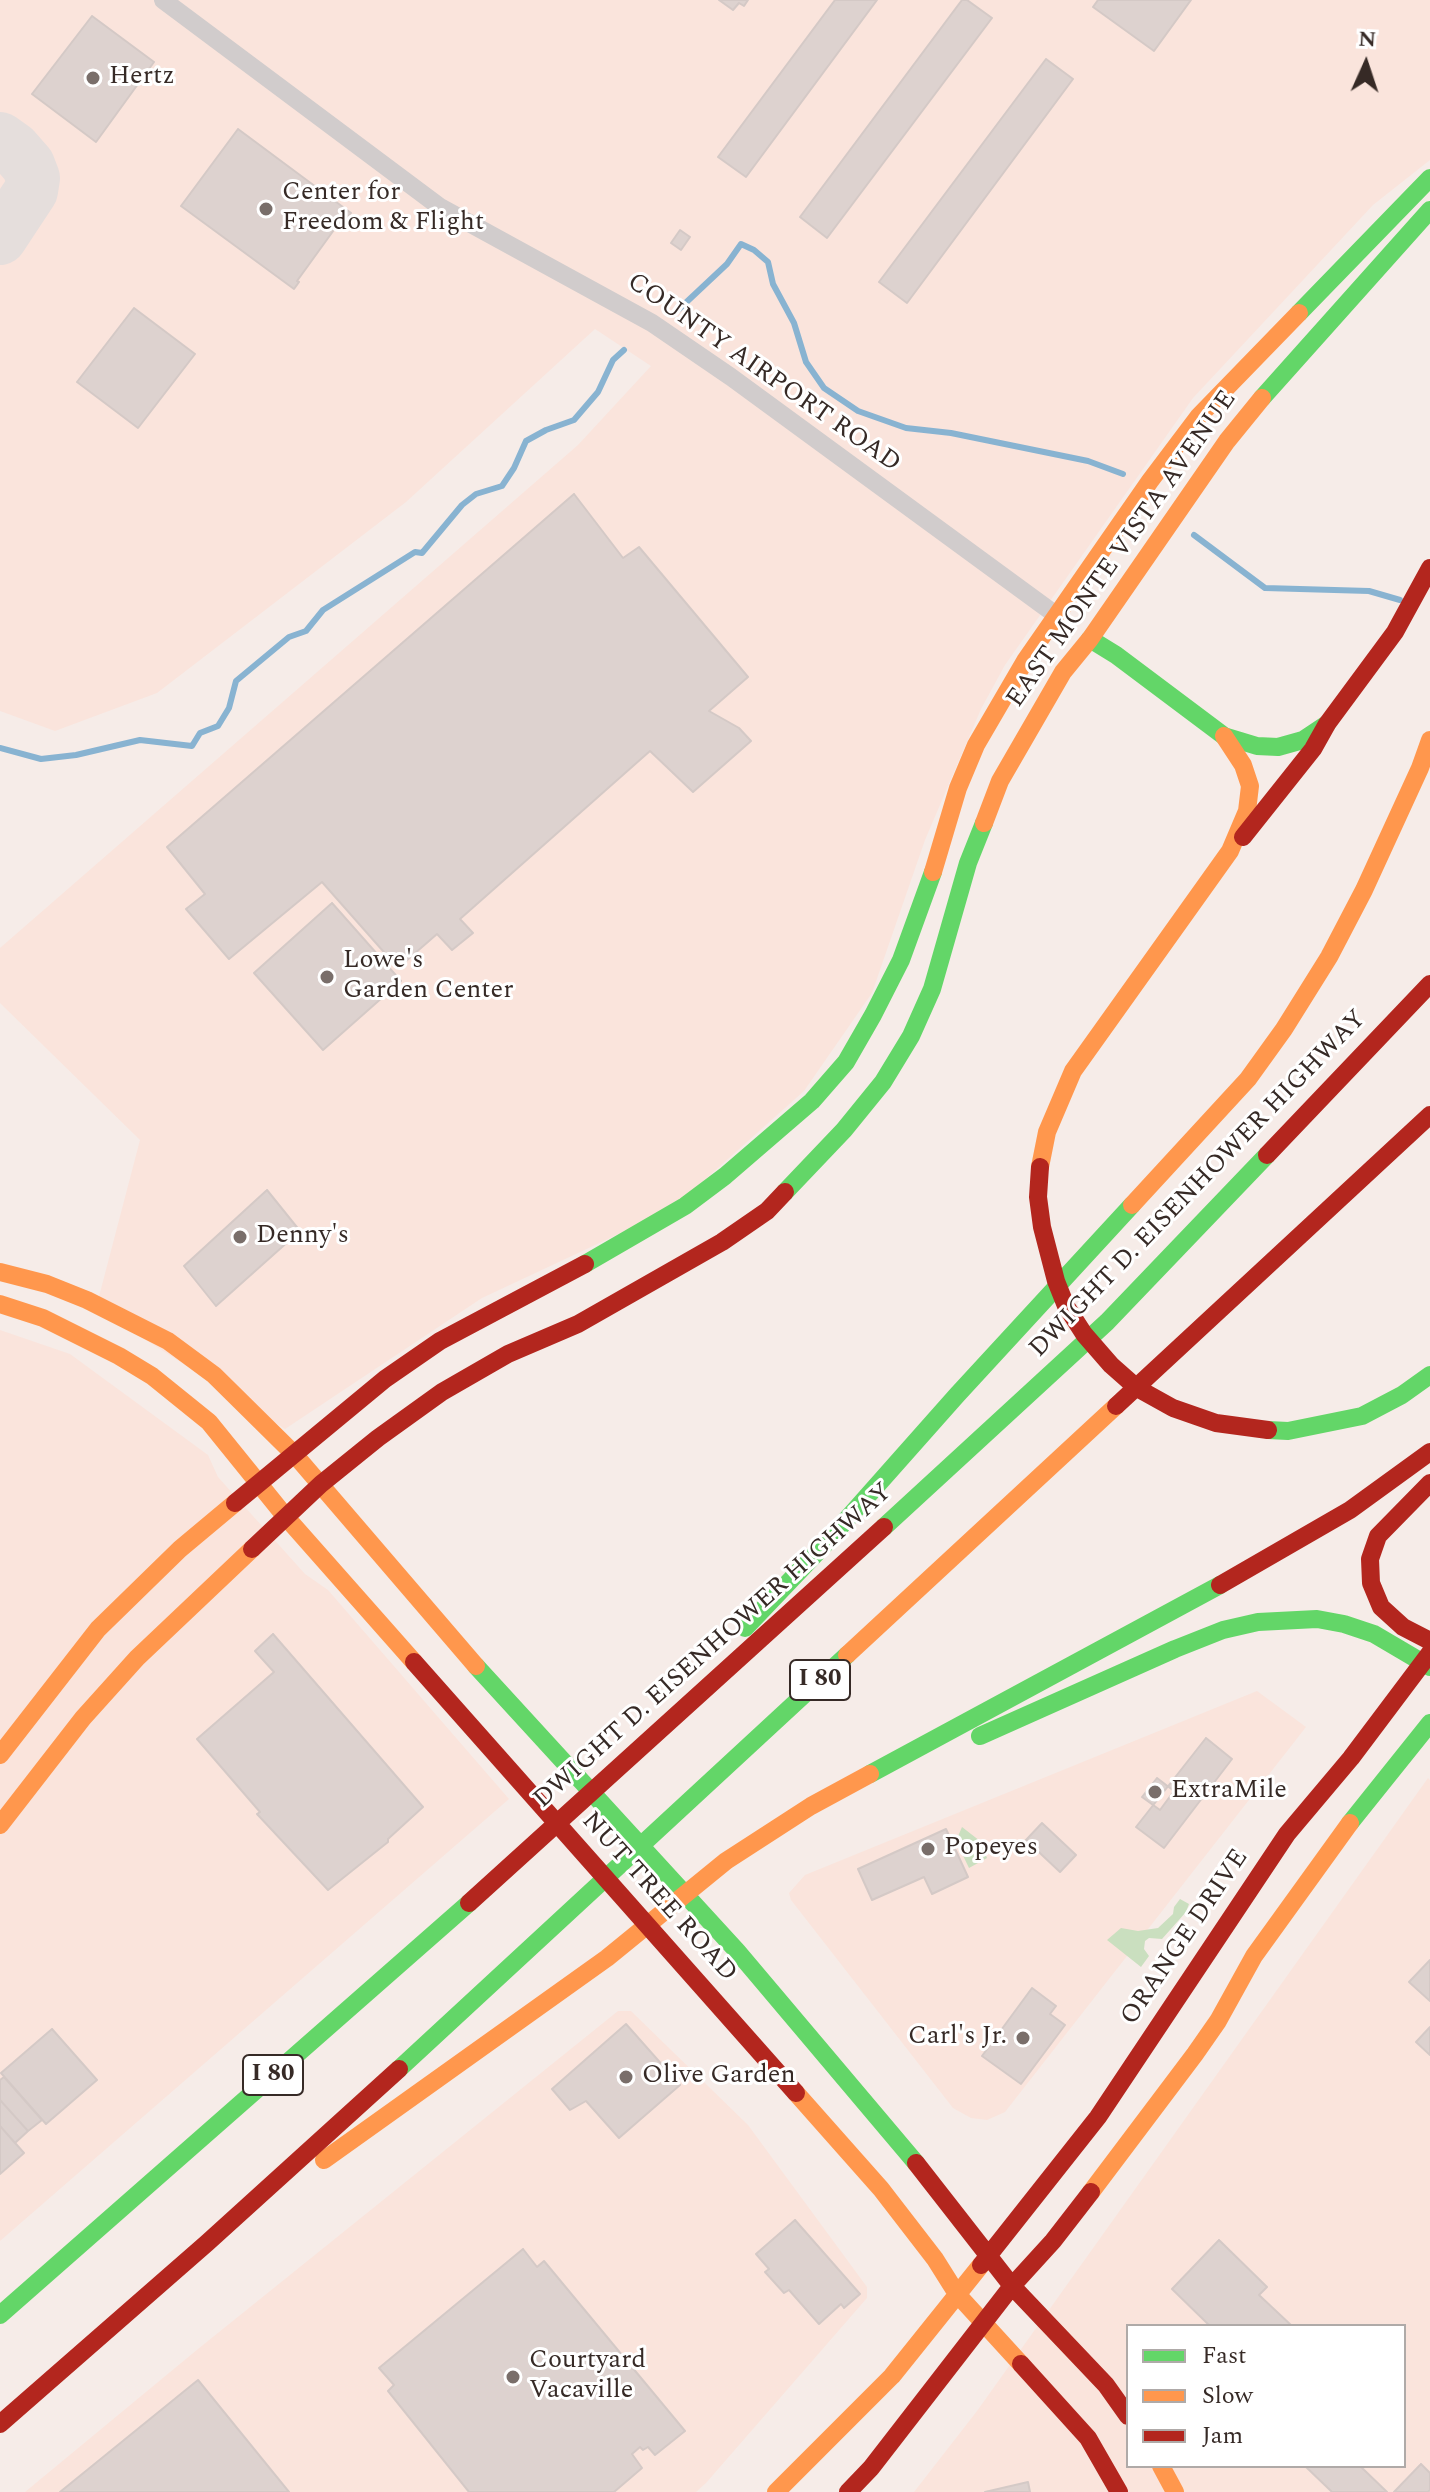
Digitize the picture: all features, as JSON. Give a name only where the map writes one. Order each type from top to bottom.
[{"type":"main road","name":"EAST MONTE VISTA AVENUE","points":[[0,1825],[83,1718],[137,1658],[321,1484],[442,1392],[508,1354],[578,1324],[722,1242],[767,1211],[844,1130],[883,1082],[911,1036],[932,989],[968,863],[1000,781],[1063,672],[1073,627],[1150,481],[1199,416],[1430,178]]},
{"type":"main road","name":"EAST MONTE VISTA AVENUE","points":[[0,1755],[98,1629],[180,1549],[385,1379],[440,1341],[630,1240],[685,1206],[812,1101],[846,1062],[901,960],[925,900],[958,788],[976,745],[1025,661],[1073,627],[1268,390],[1430,210]]},
{"type":"main road","points":[[1430,568],[1407,613],[1327,724],[1313,749],[1257,823],[1230,851],[1073,1071],[1047,1132],[1038,1197],[1052,1269],[1066,1306],[1084,1334],[1111,1365],[1137,1388],[1173,1408],[1216,1423],[1253,1430],[1288,1431],[1362,1416],[1402,1395],[1430,1375]]},
{"type":"main road","points":[[1073,627],[1116,655],[1224,736],[1243,765],[1250,786],[1247,811],[1230,851]]},
{"type":"main road","points":[[1224,736],[1257,746],[1278,747],[1303,740],[1327,724]]},
{"type":"main road","points":[[547,1835],[824,1545],[957,1395],[1248,1079],[1329,957],[1364,890],[1430,740]]},
{"type":"main road","name":"DWIGHT D. EISENHOWER HIGHWAY","points":[[0,2315],[547,1835],[1107,1322],[1430,984]]},
{"type":"main road","name":"I 80","points":[[0,2424],[207,2243],[443,2029],[1430,1115]]},
{"type":"main road","name":"NUT TREE ROAD","points":[[0,1272],[47,1284],[87,1300],[168,1341],[214,1375],[295,1455],[490,1682],[737,1951],[917,2164],[1012,2286],[1106,2385],[1126,2413]]},
{"type":"main road","name":"NUT TREE ROAD","points":[[0,1304],[43,1318],[152,1376],[209,1422],[285,1516],[881,2189],[935,2259],[957,2294],[1088,2438],[1119,2492]]},
{"type":"main road","points":[[207,2243],[607,1958],[726,1861],[811,1806],[1272,1557],[1350,1510],[1430,1452]]},
{"type":"main road","points":[[1430,1483],[1378,1536],[1370,1559],[1371,1583],[1381,1607],[1403,1627],[1430,1641]]},
{"type":"main road","points":[[811,1806],[844,1797],[1223,1630],[1284,1619],[1317,1619],[1374,1634],[1427,1661]]},
{"type":"main road","name":"ORANGE DRIVE","points":[[776,2492],[892,2376],[1098,2117],[1287,1834],[1427,1661]]},
{"type":"main road","points":[[848,2492],[871,2468],[1012,2286],[1053,2241],[1122,2152],[1210,2032],[1254,1956],[1324,1859],[1430,1723]]},
{"type":"main road","points":[[1162,2468],[1175,2492]]},
{"type":"street","name":"COUNTY AIRPORT ROAD","points":[[163,0],[440,207],[652,323],[767,403],[1073,627]]},
{"type":"shaded area","points":[[0,0],[1430,0],[1430,160],[1373,205],[1193,398],[1005,665],[981,709],[925,840],[872,993],[804,1091],[672,1209],[482,1298],[285,1429],[96,1308],[140,1140],[0,1003],[0,948],[578,445],[651,366],[595,329],[406,502],[157,693],[55,731],[0,711]]},
{"type":"shaded area","points":[[0,1330],[70,1354],[208,1455],[218,1477],[305,1574],[328,1590],[509,1799],[0,2241]]},
{"type":"shaded area","points":[[1257,1691],[1306,1727],[1005,2112],[987,2120],[971,2118],[953,2108],[791,1900],[789,1893],[805,1875]]},
{"type":"shaded area","points":[[1428,1778],[1430,2492],[914,2492],[977,2411]]},
{"type":"shaded area","points":[[618,2011],[631,2011],[748,2125],[867,2287],[867,2298],[696,2492],[25,2492],[198,2349]]},
{"type":"green space","points":[[962,1827],[980,1841],[987,1858],[969,1868],[956,1841]]},
{"type":"green space","points":[[1180,1899],[1189,1904],[1186,1912],[1162,1939],[1149,1938],[1145,1941],[1144,1949],[1149,1956],[1141,1967],[1107,1940],[1121,1928],[1138,1931],[1158,1928],[1173,1914]]},
{"type":"building","points":[[719,0],[748,0],[744,6],[739,3],[733,10]]},
{"type":"building","points":[[835,0],[877,0],[746,177],[718,157]]},
{"type":"building","points":[[962,0],[967,0],[992,18],[827,238],[800,217]]},
{"type":"building","points":[[1098,0],[1191,0],[1154,51],[1093,7]]},
{"type":"building","name":"Hertz","points":[[92,16],[154,62],[96,142],[32,94]]},
{"type":"building","points":[[1046,59],[1073,79],[907,303],[879,282]]},
{"type":"building","name":"Center for Freedom & Flight","points":[[238,129],[351,213],[347,218],[344,216],[294,289],[181,206]]},
{"type":"building","points":[[680,230],[690,237],[681,250],[671,243]]},
{"type":"building","points":[[134,308],[195,354],[138,428],[77,382]]},
{"type":"building","points":[[574,494],[623,558],[639,547],[748,677],[709,711],[739,728],[751,741],[693,792],[650,751],[460,919],[473,933],[452,950],[437,934],[398,968],[322,882],[229,959],[186,909],[205,894],[167,847]]},
{"type":"building","name":"Lowe's Garden Center","points":[[332,903],[401,981],[323,1050],[254,973]]},
{"type":"building","points":[[267,1190],[300,1231],[216,1306],[184,1266]]},
{"type":"building","points":[[273,1634],[423,1807],[388,1842],[328,1890],[257,1814],[260,1812],[197,1739],[274,1672],[255,1651]]},
{"type":"building","points":[[1206,1738],[1232,1759],[1164,1848],[1136,1827]]},
{"type":"building","points":[[1157,1778],[1174,1791],[1160,1810],[1142,1797]]},
{"type":"building","points":[[1042,1823],[1076,1855],[1060,1872],[1026,1840]]},
{"type":"building","name":"Popeyes","points":[[946,1829],[968,1877],[932,1894],[924,1877],[872,1900],[858,1869]]},
{"type":"building","points":[[1430,1960],[1430,2001],[1409,1982]]},
{"type":"building","points":[[1032,1988],[1056,2006],[1050,2014],[1065,2025],[1021,2084],[982,2056]]},
{"type":"building","points":[[626,2024],[680,2085],[619,2138],[586,2101],[570,2110],[552,2089]]},
{"type":"building","points":[[1430,2027],[1430,2055],[1416,2042]]},
{"type":"building","points":[[52,2029],[97,2080],[46,2124],[1,2073]]},
{"type":"building","points":[[4,2077],[42,2120],[28,2131],[0,2100],[0,2080]]},
{"type":"building","points":[[0,2100],[28,2131],[15,2143],[0,2126]]},
{"type":"building","points":[[0,2126],[24,2153],[0,2174]]},
{"type":"building","points":[[795,2220],[860,2294],[844,2308],[841,2304],[819,2324],[789,2290],[784,2293],[765,2272],[769,2269],[756,2254]]},
{"type":"building","points":[[1219,2240],[1267,2287],[1259,2295],[1290,2324],[1208,2324],[1172,2289]]},
{"type":"building","name":"Courtyard Vacaville","points":[[523,2249],[537,2267],[544,2261],[685,2431],[655,2455],[648,2447],[643,2450],[640,2447],[632,2454],[642,2468],[614,2492],[469,2492],[388,2391],[394,2385],[379,2368]]},
{"type":"building","points":[[198,2380],[289,2492],[60,2492]]},
{"type":"building","points":[[1421,2464],[1430,2473],[1430,2490],[1394,2492]]},
{"type":"building","points":[[1307,2468],[1362,2468],[1387,2492],[1332,2492]]},
{"type":"building","points":[[1028,2482],[1030,2492],[985,2492]]},
{"type":"waterway","points":[[678,310],[727,264],[741,244],[768,262],[773,284],[794,323],[806,362],[824,388],[858,411],[906,428],[951,433],[1088,461],[1123,474]]},
{"type":"waterway","points":[[0,748],[41,759],[76,755],[140,740],[192,746],[200,733],[218,726],[229,708],[236,681],[289,637],[306,631],[323,610],[415,552],[422,553],[462,505],[476,494],[502,486],[526,441],[574,420],[598,392],[613,360],[624,350]]},
{"type":"waterway","points":[[1194,535],[1265,588],[1369,591],[1400,600]]},
{"type":"taxiway","points":[[0,139],[28,165],[33,178],[31,191],[0,238]]},
{"type":"traffic: fast","points":[[1299,313],[1430,178]]},
{"type":"traffic: fast","points":[[1262,398],[1430,210]]},
{"type":"traffic: fast","points":[[1090,639],[1224,736],[1257,746],[1278,747],[1303,740],[1327,724]]},
{"type":"traffic: fast","points":[[785,1192],[844,1130],[883,1082],[911,1036],[932,989],[968,863],[984,823]]},
{"type":"traffic: fast","points":[[585,1264],[685,1206],[812,1101],[846,1062],[873,1015],[901,960],[933,872]]},
{"type":"traffic: fast","points":[[884,1527],[1107,1322],[1267,1155]]},
{"type":"traffic: fast","points":[[745,1628],[1132,1205]]},
{"type":"traffic: fast","points":[[1268,1430],[1288,1431],[1362,1416],[1402,1395],[1430,1375]]},
{"type":"traffic: fast","points":[[870,1774],[1220,1585]]},
{"type":"traffic: fast","points":[[980,1736],[1175,1649],[1223,1630],[1258,1622],[1317,1619],[1344,1624],[1374,1634],[1430,1667]]},
{"type":"traffic: fast","points":[[399,2069],[847,1655]]},
{"type":"traffic: fast","points":[[476,1666],[737,1951],[916,2163]]},
{"type":"traffic: fast","points":[[1350,1823],[1430,1723]]},
{"type":"traffic: fast","points":[[0,2315],[469,1903]]},
{"type":"traffic: slow","points":[[933,872],[958,788],[976,745],[1025,661],[1199,416],[1299,313]]},
{"type":"traffic: slow","points":[[984,823],[1000,781],[1063,672],[1090,639],[1227,441],[1262,398]]},
{"type":"traffic: slow","points":[[1040,1167],[1047,1132],[1073,1071],[1230,851],[1247,811],[1250,786],[1243,765],[1224,736]]},
{"type":"traffic: slow","points":[[1132,1205],[1248,1079],[1284,1029],[1329,957],[1364,890],[1430,740]]},
{"type":"traffic: slow","points":[[0,1272],[47,1284],[87,1300],[168,1341],[214,1375],[295,1455],[476,1666]]},
{"type":"traffic: slow","points":[[0,1304],[43,1318],[119,1356],[152,1376],[209,1422],[285,1516],[414,1662]]},
{"type":"traffic: slow","points":[[847,1655],[1116,1406]]},
{"type":"traffic: slow","points":[[0,1755],[98,1629],[180,1549],[235,1503]]},
{"type":"traffic: slow","points":[[0,1825],[83,1718],[137,1658],[252,1549]]},
{"type":"traffic: slow","points":[[324,2160],[607,1958],[726,1861],[811,1806],[870,1774]]},
{"type":"traffic: slow","points":[[1091,2192],[1195,2054],[1218,2021],[1254,1956],[1350,1823]]},
{"type":"traffic: slow","points":[[796,2093],[881,2189],[935,2259],[957,2294],[1021,2364]]},
{"type":"traffic: slow","points":[[776,2492],[892,2376],[981,2265]]},
{"type":"traffic: slow","points":[[1162,2468],[1175,2492]]},
{"type":"traffic: jam","points":[[1243,837],[1313,749],[1327,724],[1395,632],[1430,568]]},
{"type":"traffic: jam","points":[[1267,1155],[1430,984]]},
{"type":"traffic: jam","points":[[1116,1406],[1430,1115]]},
{"type":"traffic: jam","points":[[1040,1167],[1038,1197],[1042,1227],[1056,1281],[1066,1306],[1084,1334],[1111,1365],[1137,1388],[1173,1408],[1216,1423],[1268,1430]]},
{"type":"traffic: jam","points":[[252,1549],[321,1484],[442,1392],[508,1354],[578,1324],[722,1242],[767,1211],[785,1192]]},
{"type":"traffic: jam","points":[[235,1503],[385,1379],[440,1341],[585,1264]]},
{"type":"traffic: jam","points":[[1220,1585],[1350,1510],[1430,1452]]},
{"type":"traffic: jam","points":[[1430,1483],[1378,1536],[1370,1559],[1371,1583],[1381,1607],[1403,1627],[1430,1641]]},
{"type":"traffic: jam","points":[[469,1903],[884,1527]]},
{"type":"traffic: jam","points":[[981,2265],[1098,2117],[1287,1834],[1351,1758],[1430,1653]]},
{"type":"traffic: jam","points":[[414,1662],[796,2093]]},
{"type":"traffic: jam","points":[[0,2424],[399,2069]]},
{"type":"traffic: jam","points":[[916,2163],[1012,2286],[1106,2385],[1126,2413]]},
{"type":"traffic: jam","points":[[848,2492],[871,2468],[1012,2286],[1053,2241],[1091,2192]]},
{"type":"traffic: jam","points":[[1021,2364],[1088,2438],[1119,2492]]},
{"type":"place","name":"Hertz","points":[[93,78]]},
{"type":"place","name":"Center for Freedom & Flight","points":[[266,209]]},
{"type":"place","name":"Lowe's Garden Center","points":[[327,977]]},
{"type":"place","name":"Denny's","points":[[240,1237]]},
{"type":"place","name":"ExtraMile","points":[[1155,1792]]},
{"type":"place","name":"Popeyes","points":[[928,1849]]},
{"type":"place","name":"Carl's Jr.","points":[[1023,2038]]},
{"type":"place","name":"Olive Garden","points":[[626,2077]]},
{"type":"place","name":"Courtyard Vacaville","points":[[513,2377]]}]
